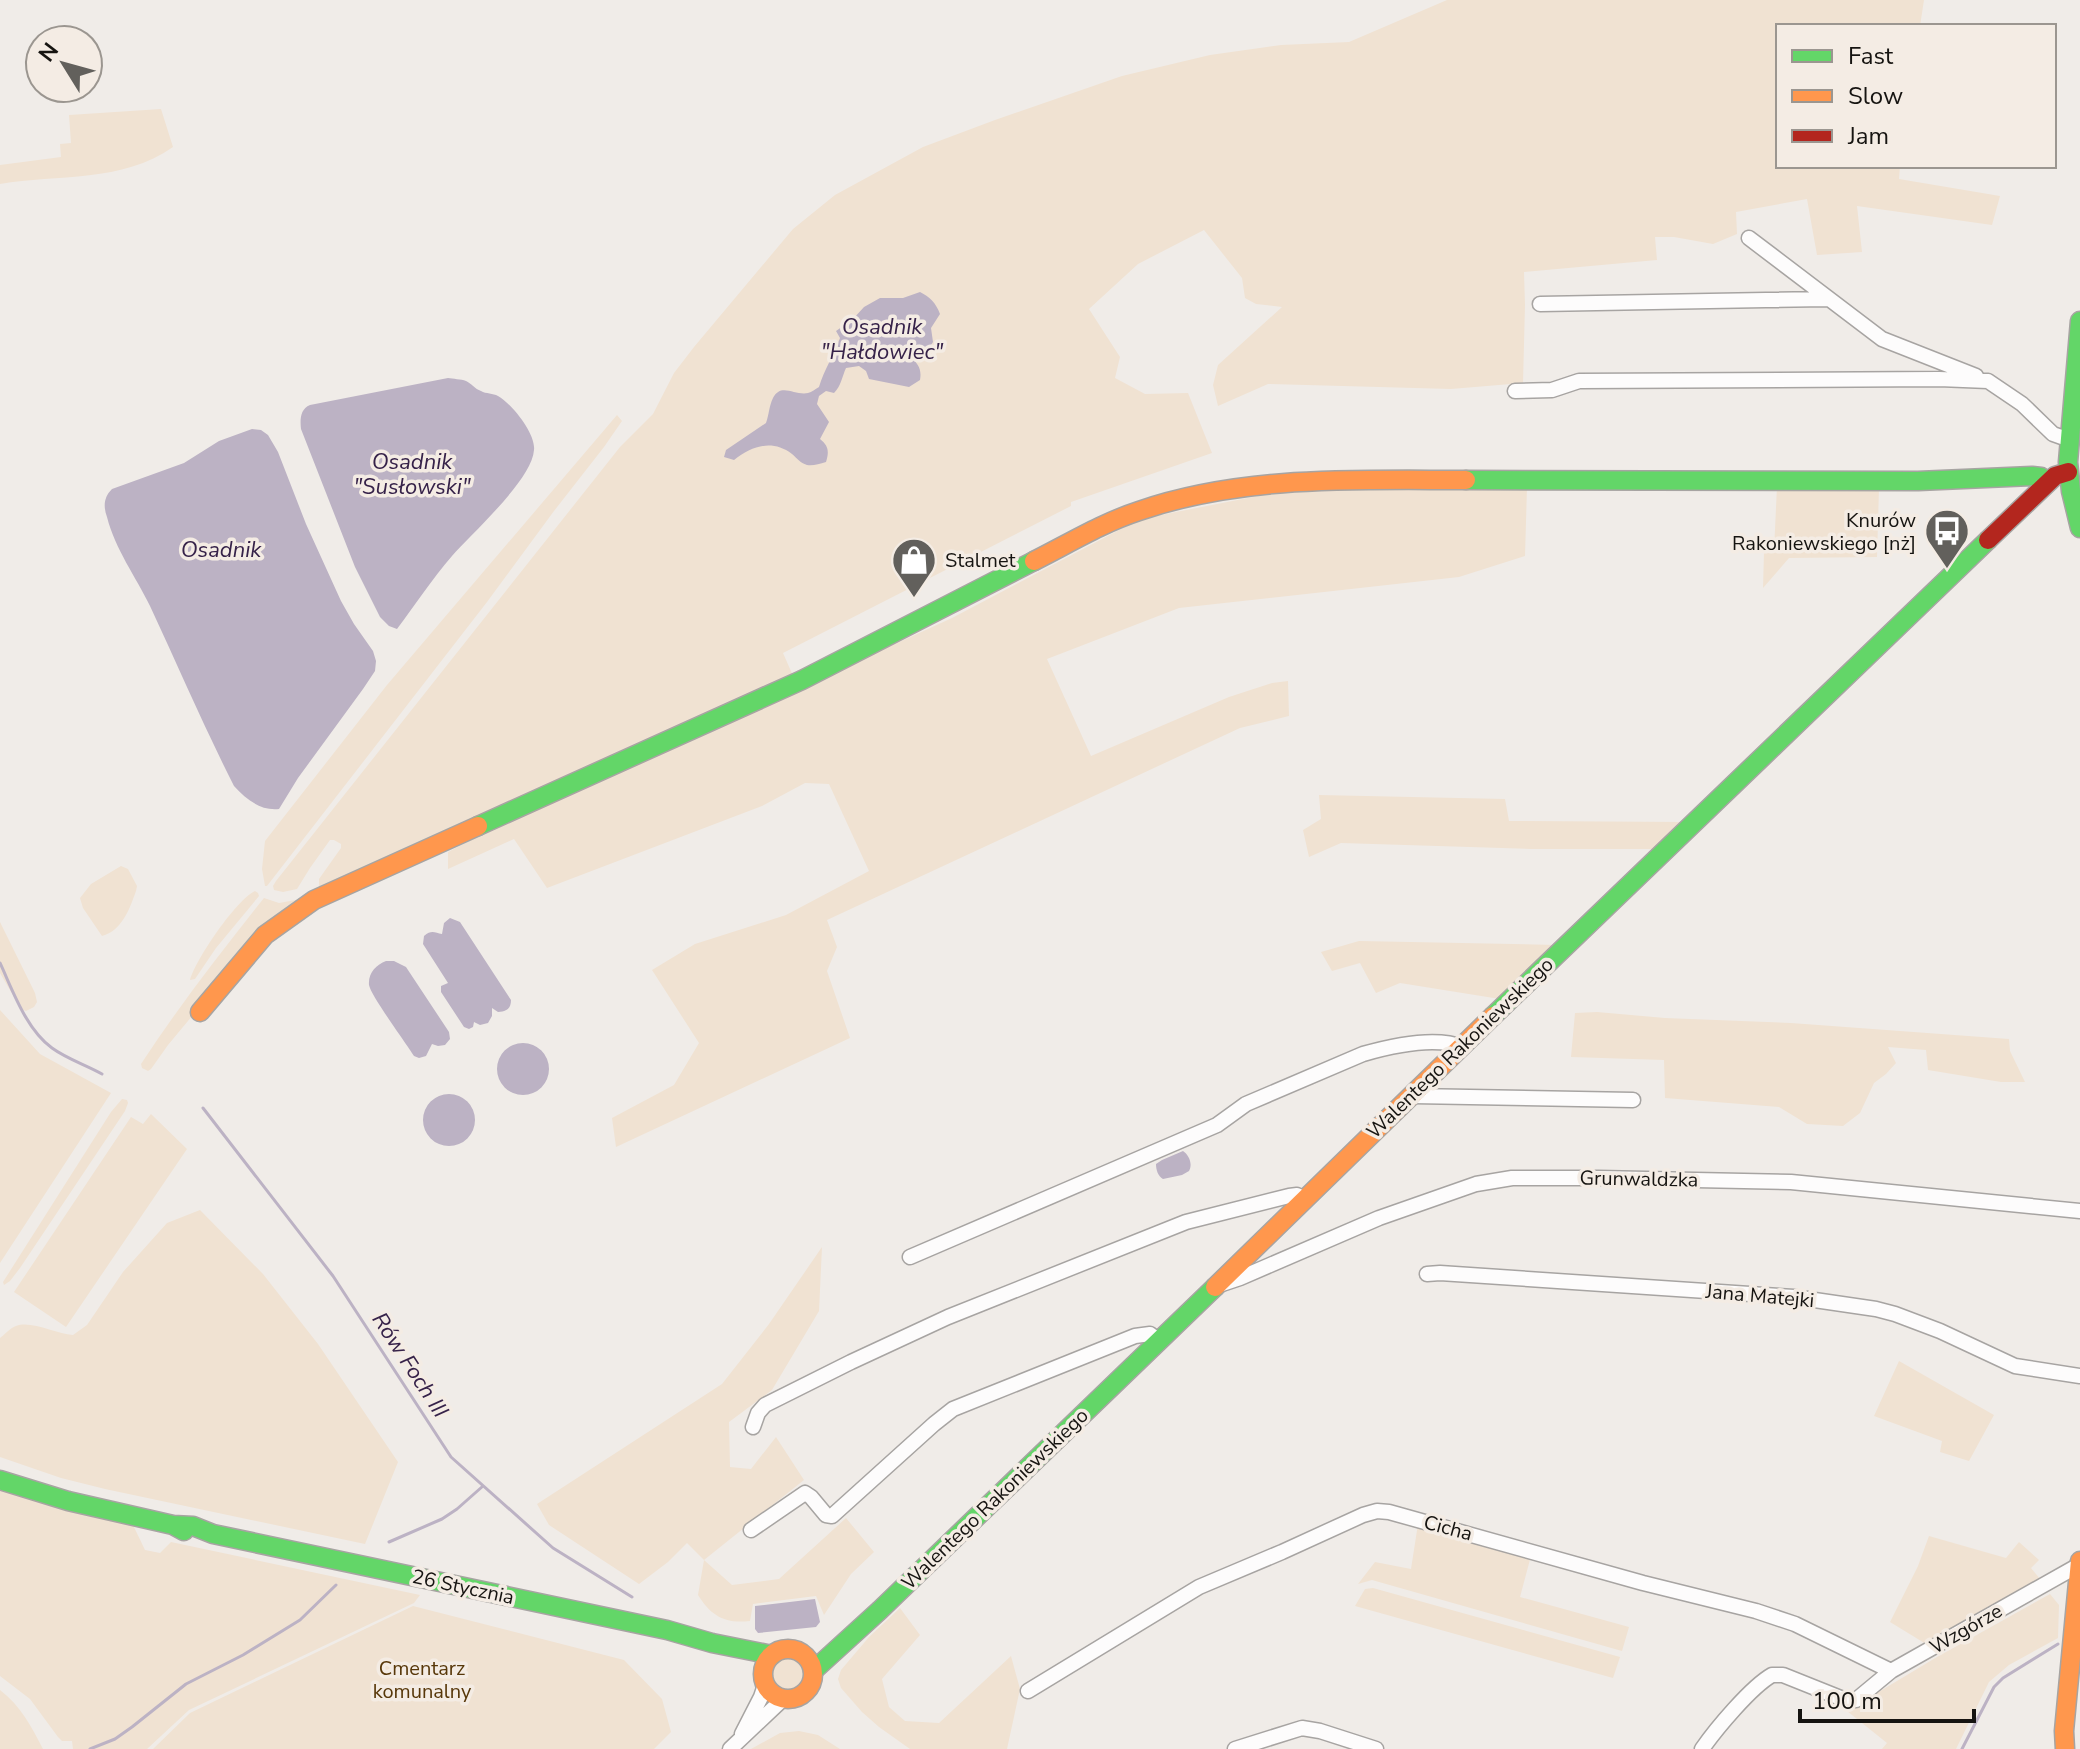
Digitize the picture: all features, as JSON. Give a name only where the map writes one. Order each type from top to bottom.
[{"type":"street","points":[[1749,238],[1882,339],[1988,381],[2022,404],[2053,434],[2070,440]]},
{"type":"street","points":[[1540,304],[1827,299]]},
{"type":"street","points":[[2080,321],[2068,472],[2080,528]]},
{"type":"street","points":[[1515,391],[1552,390],[1579,381],[1988,381]]},
{"type":"street","name":"Walentego Rakoniewskiego","points":[[813,1671],[1217,1286],[1870,651],[2048,482],[2068,472]]},
{"type":"street","points":[[200,1012],[265,935],[314,900],[802,680],[1059,548],[1140,510],[1189,497],[1270,483],[1547,479],[1902,481],[2032,476],[2048,482]]},
{"type":"street","points":[[910,1257],[1217,1125],[1246,1104],[1363,1054],[1382,1048],[1438,1041],[1462,1047]]},
{"type":"street","points":[[1413,1096],[1633,1100]]},
{"type":"street","name":"Grunwaldzka","points":[[1217,1286],[1379,1218],[1476,1184],[1512,1178],[1791,1182],[2080,1211]]},
{"type":"street","points":[[753,1427],[765,1405],[948,1317],[1186,1222],[1289,1196],[1297,1195],[1305,1199]]},
{"type":"street","name":"Jana Matejki","points":[[1427,1274],[1794,1297],[1876,1309],[1940,1331],[2015,1366],[2080,1376]]},
{"type":"street","points":[[751,1530],[805,1493],[823,1513],[832,1516],[953,1409],[1135,1336],[1150,1334],[1159,1341]]},
{"type":"street","name":"26 Stycznia","points":[[0,1480],[68,1501],[173,1525],[199,1535],[213,1534],[772,1655]]},
{"type":"street","name":"Cicha","points":[[1028,1691],[1199,1587],[1377,1511],[1756,1611],[1795,1624],[1891,1671]]},
{"type":"street","points":[[2065,1749],[2079,1569]]},
{"type":"street","name":"Wzgórze","points":[[1702,1749],[1752,1692],[1772,1675],[1783,1675],[1849,1700],[1858,1698],[1891,1671],[2079,1569]]},
{"type":"street","name":"Walentego Rakoniewskiego","points":[[802,1653],[856,1630]]},
{"type":"street","name":"26 Stycznia","points":[[712,1643],[764,1680]]},
{"type":"street","points":[[735,1744],[761,1697],[765,1664],[772,1655],[790,1649],[802,1653],[813,1671],[806,1692],[793,1699],[772,1694],[764,1680]]},
{"type":"street","points":[[735,1744],[783,1699]]},
{"type":"street","points":[[1235,1749],[1302,1728],[1376,1749]]},
{"type":"green space","points":[[1447,0],[1924,0],[1920,24],[1776,24],[1776,168],[1900,168],[1899,179],[2000,196],[1992,225],[1857,206],[1862,252],[1817,255],[1807,199],[1736,212],[1737,234],[1713,244],[1655,237],[1657,260],[1524,272],[1523,383],[1451,389],[1268,384],[1218,406],[1213,385],[1218,365],[1282,307],[1256,304],[1245,298],[1242,278],[1204,230],[1138,264],[1089,309],[1120,357],[1115,378],[1145,394],[1188,393],[1212,453],[1071,502],[1071,506],[783,653],[794,678],[319,888],[319,879],[341,848],[341,844],[330,840],[297,889],[274,890],[276,881],[620,447],[653,414],[674,373],[694,347],[793,229],[835,195],[923,147],[1122,76],[1210,55],[1281,45],[1349,42]]},
{"type":"green space","points":[[161,109],[173,147],[153,159],[111,172],[0,184],[0,165],[61,157],[60,144],[71,143],[69,115]]},
{"type":"green space","points":[[617,415],[622,421],[604,447],[265,886],[262,869],[265,841],[387,685]]},
{"type":"green space","points":[[1777,486],[1879,488],[1877,557],[1789,558],[1763,588],[1764,552],[1774,551]]},
{"type":"green space","points":[[1527,487],[1525,556],[1459,577],[1179,608],[1047,659],[1091,756],[1229,697],[1272,683],[1288,681],[1289,716],[1240,728],[827,920],[837,947],[827,971],[850,1038],[616,1147],[612,1118],[674,1085],[699,1043],[652,970],[695,944],[786,915],[869,871],[829,784],[805,783],[762,806],[547,888],[514,839],[448,869],[448,852],[514,818],[952,618],[1140,519],[1279,492]]},
{"type":"green space","points":[[1319,795],[1505,799],[1509,821],[1686,822],[1658,849],[1531,849],[1341,843],[1309,857],[1303,830],[1321,819]]},
{"type":"green space","points":[[121,866],[128,869],[137,886],[136,891],[120,924],[102,936],[83,908],[80,898],[91,884]]},
{"type":"green space","points":[[255,891],[259,896],[195,979],[190,980],[218,931]]},
{"type":"green space","points":[[264,898],[279,903],[301,899],[257,938],[151,1069],[142,1068],[141,1064],[170,1021]]},
{"type":"green space","points":[[0,922],[35,993],[37,1002],[26,1011],[21,1009],[0,973]]},
{"type":"green space","points":[[1359,941],[1557,945],[1500,999],[1400,983],[1376,993],[1360,963],[1332,971],[1321,952]]},
{"type":"green space","points":[[0,1010],[40,1054],[111,1093],[0,1263]]},
{"type":"green space","points":[[1575,1013],[2009,1039],[2010,1051],[2025,1082],[2001,1082],[1928,1070],[1926,1050],[1888,1047],[1896,1063],[1874,1083],[1860,1113],[1843,1126],[1807,1124],[1779,1107],[1665,1098],[1664,1060],[1571,1057]]},
{"type":"green space","points":[[122,1099],[128,1103],[125,1111],[20,1268],[4,1285],[3,1282]]},
{"type":"green space","points":[[151,1114],[187,1149],[66,1327],[14,1292],[131,1117],[143,1124]]},
{"type":"green space","points":[[200,1210],[263,1274],[318,1344],[398,1462],[365,1544],[105,1489],[0,1457],[0,1338],[12,1328],[22,1325],[73,1335],[87,1325],[123,1272],[167,1223]]},
{"type":"green space","points":[[822,1247],[819,1311],[772,1390],[729,1422],[730,1467],[751,1469],[776,1437],[804,1480],[704,1560],[687,1543],[639,1584],[549,1525],[537,1504],[722,1384],[769,1324]]},
{"type":"green space","points":[[1899,1361],[1994,1415],[1969,1461],[1940,1452],[1942,1441],[1874,1416]]},
{"type":"green space","points":[[0,1490],[133,1525],[145,1550],[160,1553],[171,1542],[420,1595],[414,1603],[189,1710],[147,1749],[73,1749],[72,1741],[62,1741],[58,1737],[30,1699],[0,1676]]},
{"type":"green space","points":[[846,1518],[874,1552],[851,1574],[824,1615],[816,1596],[753,1604],[750,1621],[741,1622],[720,1617],[698,1595],[704,1560],[732,1585],[779,1579]]},
{"type":"green space","points":[[1418,1524],[1532,1552],[1520,1597],[1629,1627],[1622,1651],[1372,1580],[1358,1584],[1375,1562],[1411,1569]]},
{"type":"green space","points":[[1929,1536],[2006,1558],[2019,1542],[2039,1560],[2031,1568],[2040,1579],[1926,1644],[1890,1622]]},
{"type":"green space","points":[[1373,1588],[1620,1657],[1613,1678],[1355,1606],[1365,1589]]},
{"type":"green space","points":[[2050,1594],[2059,1605],[2058,1638],[2009,1665],[1989,1682],[1956,1749],[1882,1749],[1887,1743],[1847,1711],[1937,1657]]},
{"type":"green space","name":"Cmentarz komunalny","points":[[413,1606],[624,1660],[662,1699],[671,1732],[654,1749],[153,1749],[190,1713]]},
{"type":"green space","points":[[900,1608],[920,1635],[882,1679],[889,1707],[905,1721],[939,1723],[1011,1656],[1020,1689],[1007,1749],[910,1749],[862,1712],[841,1688],[838,1679],[841,1670],[869,1637]]},
{"type":"green space","points":[[788,1658],[799,1663],[804,1674],[799,1685],[788,1690],[777,1685],[772,1674],[777,1663]]},
{"type":"green space","points":[[0,1690],[20,1710],[43,1749],[0,1749]]},
{"type":"green space","points":[[799,1731],[818,1735],[840,1749],[751,1749],[780,1733]]},
{"type":"water","name":"Osadnik \"Hałdowiec\"","points":[[920,292],[932,301],[940,314],[931,328],[933,342],[928,350],[919,351],[911,357],[919,367],[920,380],[909,387],[869,379],[866,371],[859,366],[846,368],[834,393],[826,391],[819,396],[817,404],[829,422],[820,439],[828,449],[826,462],[807,465],[785,449],[770,446],[755,448],[734,460],[724,457],[726,450],[766,423],[776,393],[784,390],[808,393],[819,387],[840,338],[836,331],[864,307],[880,298],[903,298]]},
{"type":"water","name":"Osadnik \"Susłowski\"","points":[[448,378],[466,381],[504,400],[527,428],[534,450],[531,462],[512,491],[445,565],[397,629],[380,617],[355,567],[301,429],[301,415],[310,405]]},
{"type":"water","name":"Osadnik","points":[[252,429],[268,435],[278,452],[341,601],[373,651],[376,661],[375,671],[279,809],[254,803],[234,786],[150,606],[115,540],[105,509],[106,498],[112,489],[184,463],[219,441]]},
{"type":"water","points":[[450,918],[460,922],[511,1000],[506,1010],[498,1012],[492,1008],[488,1023],[480,1025],[474,1022],[469,1029],[464,1027],[441,992],[441,986],[448,983],[423,944],[427,934],[442,934],[444,923]]},
{"type":"water","points":[[386,961],[406,967],[449,1032],[450,1039],[445,1045],[432,1044],[426,1056],[414,1056],[371,991],[371,973]]},
{"type":"water","points":[[523,1043],[541,1051],[549,1069],[541,1087],[523,1095],[505,1087],[497,1069],[505,1051]]},
{"type":"water","points":[[449,1094],[467,1102],[475,1120],[467,1138],[449,1146],[431,1138],[423,1120],[431,1102]]},
{"type":"water","points":[[1183,1151],[1190,1160],[1189,1171],[1161,1178],[1156,1164]]},
{"type":"water","points":[[815,1599],[820,1622],[816,1627],[758,1633],[755,1629],[755,1606]]},
{"type":"waterway","points":[[0,963],[21,1009],[43,1040],[64,1055],[102,1074]]},
{"type":"waterway","name":"Rów Foch III","points":[[203,1108],[333,1276],[451,1457],[553,1548],[632,1597]]},
{"type":"waterway","points":[[389,1542],[442,1519],[483,1486]]},
{"type":"waterway","points":[[90,1749],[115,1739],[186,1684],[243,1655],[300,1620],[336,1585]]},
{"type":"waterway","points":[[1962,1749],[1994,1687],[2003,1678],[2058,1644]]},
{"type":"traffic: fast","points":[[2080,321],[2068,462],[2080,528]]},
{"type":"traffic: fast","points":[[1466,480],[1918,481],[2032,476],[2048,482]]},
{"type":"traffic: fast","points":[[1493,1016],[1988,540]]},
{"type":"traffic: fast","points":[[478,826],[802,680],[1034,561]]},
{"type":"traffic: fast","points":[[813,1671],[1215,1287]]},
{"type":"traffic: fast","points":[[0,1480],[68,1501],[173,1525],[184,1531]]},
{"type":"traffic: fast","points":[[173,1525],[193,1526],[213,1534],[772,1655]]},
{"type":"traffic: slow","points":[[1034,561],[1125,516],[1178,499],[1219,491],[1301,482],[1466,480]]},
{"type":"traffic: slow","points":[[200,1012],[265,935],[314,900],[478,826]]},
{"type":"traffic: slow","points":[[1215,1287],[1493,1016]]},
{"type":"traffic: slow","points":[[2065,1749],[2064,1731],[2080,1561]]},
{"type":"traffic: slow","points":[[788,1649],[806,1656],[813,1674],[806,1692],[788,1699],[770,1692],[763,1674],[770,1656],[788,1649]]},
{"type":"traffic: jam","points":[[1988,540],[2055,476],[2068,472]]},
{"type":"place","name":"Knurów Rakoniewskiego [nż]","points":[[1947,570]]},
{"type":"place","name":"Stalmet","points":[[914,599]]}]
